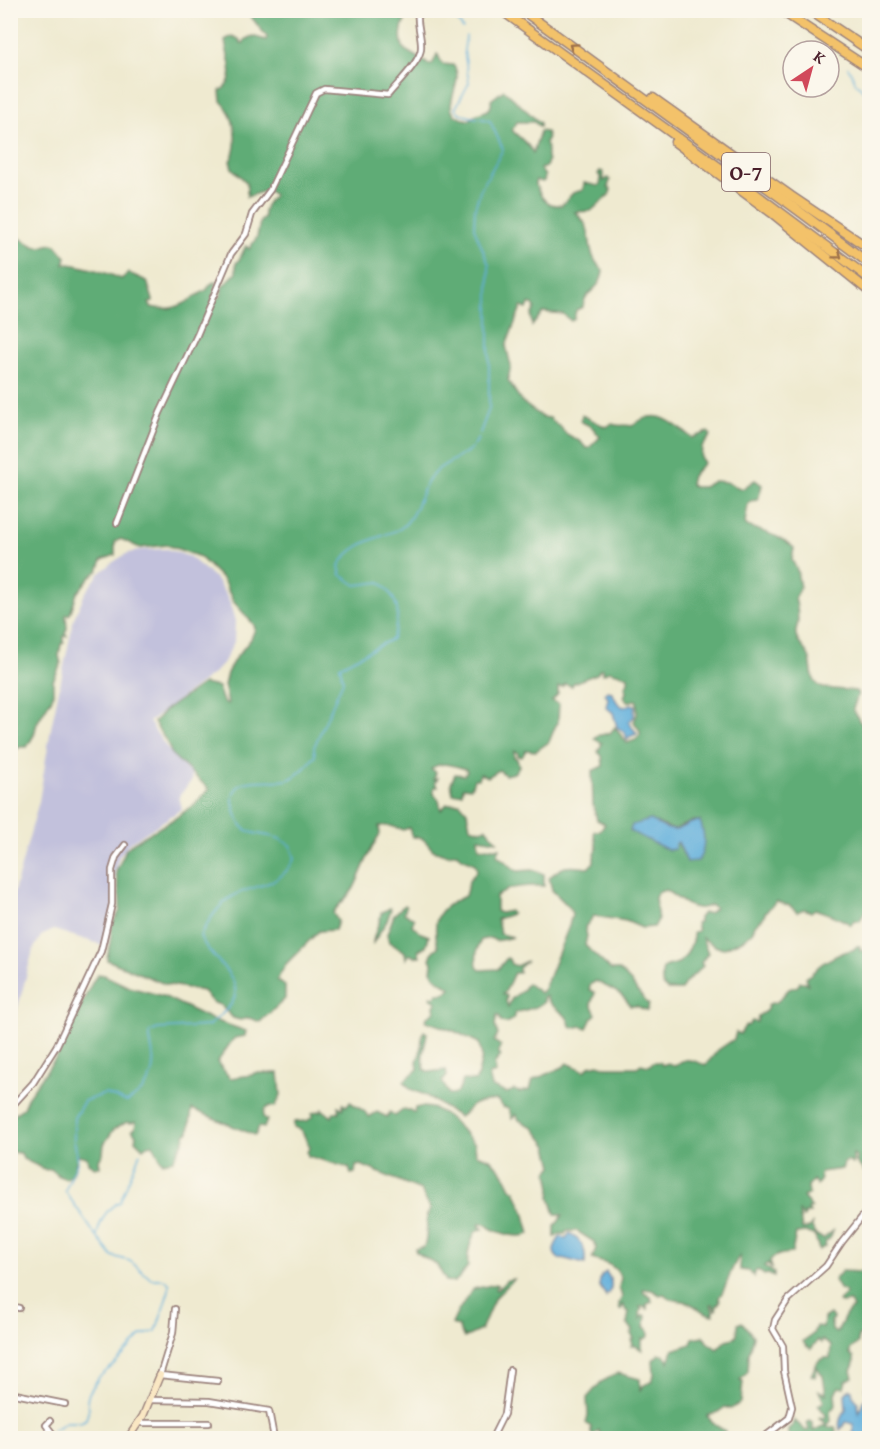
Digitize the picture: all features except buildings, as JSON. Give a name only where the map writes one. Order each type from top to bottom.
[{"type":"highway","name":"O-7","points":[[501,10],[870,279]]},
{"type":"highway","name":"O-7","points":[[522,10],[870,264]]},
{"type":"highway","points":[[780,10],[870,69]]},
{"type":"highway","points":[[789,10],[870,63]]},
{"type":"highway","points":[[810,10],[870,44]]},
{"type":"highway","points":[[810,10],[870,51]]},
{"type":"highway","points":[[621,81],[661,103],[777,187],[870,249]]},
{"type":"highway","points":[[621,97],[671,139],[772,213],[870,292]]},
{"type":"highway","points":[[777,187],[870,243]]},
{"type":"highway","points":[[834,263],[870,298]]},
{"type":"street","points":[[117,523],[160,413],[197,335],[231,254],[246,234],[252,214],[270,190],[316,93],[324,89],[388,94],[417,61],[422,50],[416,23],[418,10]]},
{"type":"street","points":[[862,10],[870,14]]},
{"type":"street","points":[[10,1108],[33,1083],[57,1046],[101,951],[112,904],[112,870],[116,857],[125,845]]},
{"type":"street","points":[[764,1438],[789,1418],[792,1407],[784,1371],[783,1346],[773,1329],[775,1320],[793,1296],[822,1270],[870,1207]]},
{"type":"street","points":[[10,1306],[19,1308]]},
{"type":"street","points":[[128,1438],[150,1400],[160,1375],[172,1334],[175,1309]]},
{"type":"street","points":[[492,1438],[504,1414],[510,1370]]},
{"type":"street","points":[[160,1375],[218,1381]]},
{"type":"street","points":[[10,1393],[65,1404]]},
{"type":"street","points":[[150,1400],[208,1401],[269,1411],[274,1438]]},
{"type":"street","points":[[50,1421],[46,1425],[59,1438]]},
{"type":"street","points":[[138,1423],[209,1424]]},
{"type":"shaded area","points":[[167,549],[190,557],[215,578],[229,600],[235,621],[234,642],[224,662],[214,673],[149,722],[169,751],[191,774],[192,780],[179,796],[182,809],[128,844],[119,857],[114,872],[114,909],[106,946],[54,930],[41,936],[33,950],[11,1026],[11,975],[16,936],[11,935],[11,903],[39,801],[51,728],[74,618],[85,593],[99,574],[112,563],[126,554],[139,550]]},
{"type":"green space","points":[[249,11],[398,11],[405,21],[401,36],[405,50],[430,65],[437,54],[442,64],[453,65],[457,73],[457,81],[451,105],[452,112],[458,117],[469,120],[488,110],[491,100],[504,90],[540,123],[540,127],[534,122],[517,122],[512,130],[533,153],[540,131],[546,132],[548,161],[546,167],[540,169],[545,176],[544,181],[536,180],[535,183],[541,196],[547,202],[562,205],[573,193],[583,190],[584,183],[598,186],[601,178],[598,174],[600,171],[603,172],[604,181],[608,178],[610,180],[609,195],[591,211],[575,212],[586,226],[593,255],[603,270],[599,283],[586,297],[583,307],[576,310],[574,319],[571,321],[563,314],[543,312],[532,326],[531,316],[535,308],[533,304],[529,304],[527,309],[521,307],[506,346],[511,366],[509,382],[522,402],[542,417],[550,418],[565,433],[581,442],[586,448],[589,448],[600,437],[592,427],[580,421],[582,415],[606,427],[612,424],[632,426],[641,420],[657,417],[671,422],[692,438],[708,432],[711,435],[702,447],[701,458],[704,463],[692,476],[690,483],[693,487],[703,487],[714,481],[726,482],[742,489],[755,480],[762,485],[758,500],[748,504],[745,523],[747,526],[777,537],[794,548],[792,560],[797,570],[800,588],[795,597],[798,642],[809,656],[814,679],[819,686],[856,691],[858,694],[853,709],[860,722],[869,727],[869,909],[860,921],[854,920],[851,925],[815,909],[811,912],[804,909],[797,912],[790,906],[776,901],[755,925],[752,933],[742,940],[725,948],[717,947],[702,938],[708,953],[701,963],[703,966],[681,990],[667,990],[662,984],[664,967],[683,960],[691,944],[693,932],[698,931],[696,923],[699,922],[699,918],[703,913],[709,913],[715,908],[711,905],[704,908],[692,907],[665,890],[657,893],[655,898],[658,920],[654,927],[642,928],[626,921],[594,916],[585,927],[587,936],[585,945],[611,970],[619,970],[631,982],[649,1005],[647,1011],[637,1006],[630,1006],[620,994],[596,981],[589,989],[595,993],[591,1004],[596,1014],[587,1028],[570,1026],[566,1016],[551,1004],[546,996],[543,997],[544,1002],[536,1007],[515,1013],[513,1019],[506,1023],[501,1022],[497,1015],[495,1025],[498,1035],[494,1041],[501,1046],[498,1051],[501,1056],[494,1064],[496,1073],[489,1075],[492,1087],[507,1093],[514,1090],[519,1092],[530,1090],[533,1080],[567,1063],[585,1071],[589,1066],[599,1064],[605,1067],[637,1067],[641,1064],[649,1066],[653,1062],[660,1062],[662,1065],[668,1063],[675,1066],[686,1060],[706,1065],[718,1050],[734,1039],[736,1032],[740,1034],[752,1021],[757,1022],[758,1016],[766,1011],[769,1004],[777,1002],[789,989],[798,986],[800,982],[808,984],[806,977],[824,962],[853,950],[857,946],[860,946],[860,951],[865,950],[870,955],[869,1176],[867,1171],[864,1171],[856,1162],[857,1157],[853,1154],[853,1164],[847,1161],[842,1169],[821,1172],[821,1179],[817,1185],[813,1180],[808,1186],[809,1194],[803,1197],[812,1208],[808,1209],[810,1213],[804,1213],[803,1217],[799,1211],[802,1229],[809,1228],[812,1224],[815,1234],[823,1239],[833,1231],[825,1243],[826,1246],[819,1250],[815,1236],[806,1232],[796,1233],[792,1253],[772,1258],[770,1260],[772,1269],[768,1263],[764,1266],[774,1273],[774,1277],[764,1275],[758,1270],[754,1277],[749,1271],[740,1270],[740,1256],[719,1297],[720,1302],[716,1310],[711,1304],[714,1315],[687,1302],[643,1289],[644,1293],[651,1297],[652,1302],[647,1304],[647,1310],[645,1306],[640,1307],[641,1319],[643,1315],[646,1316],[644,1328],[648,1329],[649,1336],[642,1338],[642,1350],[631,1346],[633,1344],[631,1340],[634,1339],[631,1334],[633,1330],[627,1324],[629,1312],[623,1304],[621,1310],[619,1308],[622,1297],[619,1287],[621,1278],[616,1270],[592,1259],[596,1248],[594,1242],[577,1231],[567,1231],[555,1237],[555,1226],[563,1215],[555,1214],[550,1198],[548,1172],[553,1166],[548,1146],[534,1128],[519,1120],[516,1114],[512,1119],[509,1109],[503,1107],[497,1100],[474,1104],[459,1117],[425,1095],[410,1089],[404,1081],[418,1069],[417,1061],[424,1031],[427,1033],[423,1054],[424,1069],[429,1072],[446,1070],[447,1076],[442,1081],[449,1094],[458,1092],[463,1080],[475,1081],[477,1079],[482,1057],[479,1043],[426,1021],[427,1017],[435,1011],[434,1006],[437,1002],[430,998],[431,996],[435,997],[437,993],[444,993],[451,988],[437,979],[431,971],[430,959],[433,951],[438,947],[436,921],[448,905],[465,896],[469,881],[477,870],[475,864],[460,857],[457,853],[448,855],[433,850],[423,839],[412,837],[409,828],[403,830],[391,826],[379,826],[380,834],[354,888],[333,913],[338,921],[335,930],[319,931],[286,964],[277,980],[285,986],[285,999],[260,1022],[249,1018],[240,1020],[233,1018],[220,1005],[212,1002],[203,991],[165,984],[107,960],[112,925],[120,908],[116,872],[126,849],[195,804],[209,789],[171,754],[169,745],[154,722],[165,710],[203,684],[218,687],[223,702],[228,704],[224,685],[227,673],[251,639],[255,629],[233,601],[223,580],[200,557],[167,545],[140,548],[121,539],[115,542],[115,555],[102,560],[98,571],[77,593],[70,614],[66,615],[67,629],[65,632],[67,636],[64,636],[64,643],[61,644],[59,656],[61,664],[53,681],[53,696],[37,723],[34,735],[27,747],[20,747],[11,753],[10,233],[34,246],[56,245],[66,257],[64,264],[93,269],[121,279],[129,273],[147,281],[153,300],[149,303],[151,307],[163,309],[178,306],[208,289],[214,282],[217,282],[212,300],[221,296],[222,287],[236,273],[236,263],[246,246],[249,249],[257,237],[265,208],[274,195],[267,190],[247,197],[247,183],[232,168],[230,161],[235,147],[233,121],[221,101],[220,91],[226,86],[231,74],[225,40],[232,36],[244,43],[244,40],[252,36],[266,40],[267,37],[248,13]],"holes":[[[600,669],[603,669],[603,674],[609,671],[628,676],[624,697],[628,702],[637,701],[637,714],[634,722],[640,735],[627,743],[615,727],[610,733],[596,736],[594,739],[602,743],[598,752],[602,756],[603,766],[592,771],[593,805],[597,820],[605,824],[600,831],[595,831],[594,834],[597,849],[594,862],[588,868],[572,866],[563,868],[549,878],[552,890],[569,907],[572,914],[569,926],[544,989],[540,993],[527,983],[522,991],[512,998],[508,1007],[507,996],[503,994],[514,973],[519,973],[519,968],[527,961],[516,966],[511,964],[507,958],[498,969],[480,970],[477,967],[478,947],[481,940],[490,938],[496,941],[513,937],[500,934],[497,919],[512,914],[510,911],[500,913],[496,911],[496,896],[512,888],[544,886],[544,874],[533,870],[517,871],[497,855],[500,848],[479,848],[478,838],[497,841],[486,828],[481,830],[470,827],[467,811],[460,803],[447,804],[441,810],[439,800],[434,794],[434,787],[438,787],[435,782],[438,778],[434,779],[436,772],[431,769],[443,764],[466,769],[464,775],[455,774],[451,783],[453,794],[462,793],[463,787],[471,788],[474,779],[478,779],[480,774],[488,777],[499,770],[505,775],[514,773],[519,766],[514,757],[514,751],[522,757],[526,750],[536,751],[549,742],[558,720],[559,704],[552,701],[558,694],[558,687],[565,684],[572,686],[573,683],[597,674]],[[693,821],[700,821],[687,861],[677,842],[662,846],[631,831],[632,826],[659,824],[674,830]]]},
{"type":"green space","points":[[404,905],[406,907],[404,913],[414,919],[412,925],[421,933],[429,936],[426,947],[418,950],[420,956],[415,957],[409,954],[406,959],[405,952],[389,942],[387,934],[394,915]]},
{"type":"green space","points":[[390,908],[387,921],[373,943],[381,913]]},
{"type":"green space","points":[[98,974],[129,987],[163,996],[211,1019],[246,1031],[245,1036],[233,1040],[217,1062],[230,1078],[254,1073],[279,1073],[281,1095],[275,1107],[270,1106],[264,1110],[263,1117],[267,1120],[264,1128],[259,1127],[254,1135],[192,1109],[189,1132],[186,1133],[173,1160],[162,1162],[153,1144],[143,1148],[135,1140],[136,1135],[132,1130],[136,1122],[127,1122],[114,1129],[104,1144],[103,1154],[99,1160],[100,1167],[88,1163],[87,1157],[78,1155],[73,1173],[66,1179],[51,1169],[46,1170],[23,1159],[21,1153],[11,1152],[11,1116],[23,1108],[28,1096],[60,1052]]},
{"type":"green space","points":[[350,1102],[369,1117],[377,1112],[387,1117],[390,1112],[395,1116],[403,1110],[410,1110],[414,1113],[415,1108],[425,1107],[442,1112],[475,1144],[476,1154],[490,1159],[504,1174],[524,1211],[530,1234],[511,1235],[480,1223],[483,1229],[477,1230],[473,1237],[468,1252],[468,1266],[454,1282],[446,1281],[437,1265],[416,1252],[415,1249],[424,1247],[430,1209],[421,1190],[361,1165],[356,1166],[355,1173],[351,1174],[349,1168],[308,1156],[307,1152],[310,1147],[301,1130],[294,1127],[294,1122],[307,1121],[312,1117],[312,1113],[321,1112],[322,1109],[332,1117],[334,1112],[339,1112],[338,1106],[343,1109],[343,1104],[346,1106]]},
{"type":"green space","points":[[869,1255],[869,1339],[863,1335],[858,1336],[858,1343],[850,1350],[850,1354],[854,1357],[851,1371],[853,1377],[846,1381],[844,1388],[839,1387],[835,1393],[836,1405],[830,1411],[831,1421],[826,1427],[835,1427],[836,1432],[827,1438],[788,1438],[788,1429],[794,1424],[794,1420],[806,1431],[809,1430],[807,1423],[810,1421],[813,1423],[813,1431],[825,1425],[825,1422],[819,1419],[820,1417],[825,1418],[826,1415],[818,1405],[824,1402],[819,1391],[826,1394],[823,1376],[817,1367],[815,1377],[811,1375],[820,1360],[830,1358],[831,1346],[818,1340],[811,1349],[803,1341],[813,1334],[816,1326],[823,1327],[824,1318],[830,1314],[833,1318],[832,1330],[836,1333],[847,1313],[853,1308],[850,1302],[841,1303],[839,1301],[846,1294],[845,1291],[839,1289],[834,1280],[842,1271],[861,1272],[866,1257]]},
{"type":"green space","points":[[514,1279],[494,1299],[481,1330],[464,1338],[459,1327],[452,1324],[473,1289],[496,1284],[498,1285],[495,1289],[497,1290],[507,1280]]},
{"type":"green space","points":[[742,1322],[753,1336],[748,1372],[740,1380],[743,1381],[741,1402],[731,1409],[725,1407],[707,1416],[725,1431],[725,1438],[631,1438],[630,1436],[618,1438],[616,1436],[601,1438],[599,1430],[591,1434],[591,1427],[586,1423],[587,1398],[601,1382],[618,1373],[640,1379],[640,1390],[651,1382],[654,1375],[653,1360],[659,1354],[664,1355],[669,1362],[673,1350],[691,1344],[693,1338],[704,1336],[707,1342],[717,1349],[726,1340],[734,1338],[738,1324]]},
{"type":"water","points":[[612,692],[617,702],[623,707],[635,705],[634,717],[629,722],[637,734],[627,740],[625,733],[617,727],[613,713],[606,707],[608,698],[605,693]]},
{"type":"water","points":[[650,820],[672,830],[700,821],[704,841],[698,861],[687,862],[678,842],[675,844],[675,849],[668,850],[630,831],[632,825]]},
{"type":"water","points":[[570,1233],[582,1246],[585,1264],[559,1259],[555,1254],[555,1246],[560,1237],[566,1238]]},
{"type":"water","points":[[606,1272],[611,1285],[609,1294],[606,1296],[599,1285],[601,1276]]},
{"type":"water","points":[[869,1383],[869,1438],[850,1438],[854,1431],[853,1424],[846,1422],[840,1430],[839,1427],[840,1419],[846,1410],[845,1394],[850,1389],[852,1390],[858,1402],[859,1414],[863,1401],[868,1397],[865,1388]]},
{"type":"waterway","points":[[447,10],[463,29]]},
{"type":"waterway","points":[[466,36],[464,50],[469,83],[455,109],[467,116],[490,121],[503,149],[480,191],[475,208],[474,228],[489,265],[489,409],[480,433]]},
{"type":"waterway","points":[[848,67],[856,83],[870,97]]},
{"type":"waterway","points":[[864,223],[870,216]]},
{"type":"waterway","points":[[53,1430],[66,1422],[81,1422],[86,1419],[89,1393],[99,1377],[114,1365],[141,1336],[156,1331],[169,1290],[169,1283],[163,1279],[151,1279],[130,1261],[112,1256],[65,1191],[78,1160],[74,1140],[74,1118],[84,1101],[105,1094],[127,1102],[144,1089],[153,1064],[150,1032],[158,1029],[208,1026],[232,1003],[235,994],[231,977],[200,936],[214,914],[228,899],[275,880],[289,868],[295,858],[290,845],[282,840],[253,833],[243,827],[234,807],[234,792],[239,786],[253,781],[287,780],[302,770],[315,756],[314,747],[343,681],[340,666],[392,639],[397,622],[395,601],[380,582],[356,585],[341,575],[339,566],[358,546],[401,528],[412,516],[425,486],[435,472],[465,453],[478,438]]},
{"type":"waterway","points":[[97,1235],[111,1207],[120,1202],[140,1153]]},
{"type":"waterway","points":[[43,1438],[49,1433]]}]
